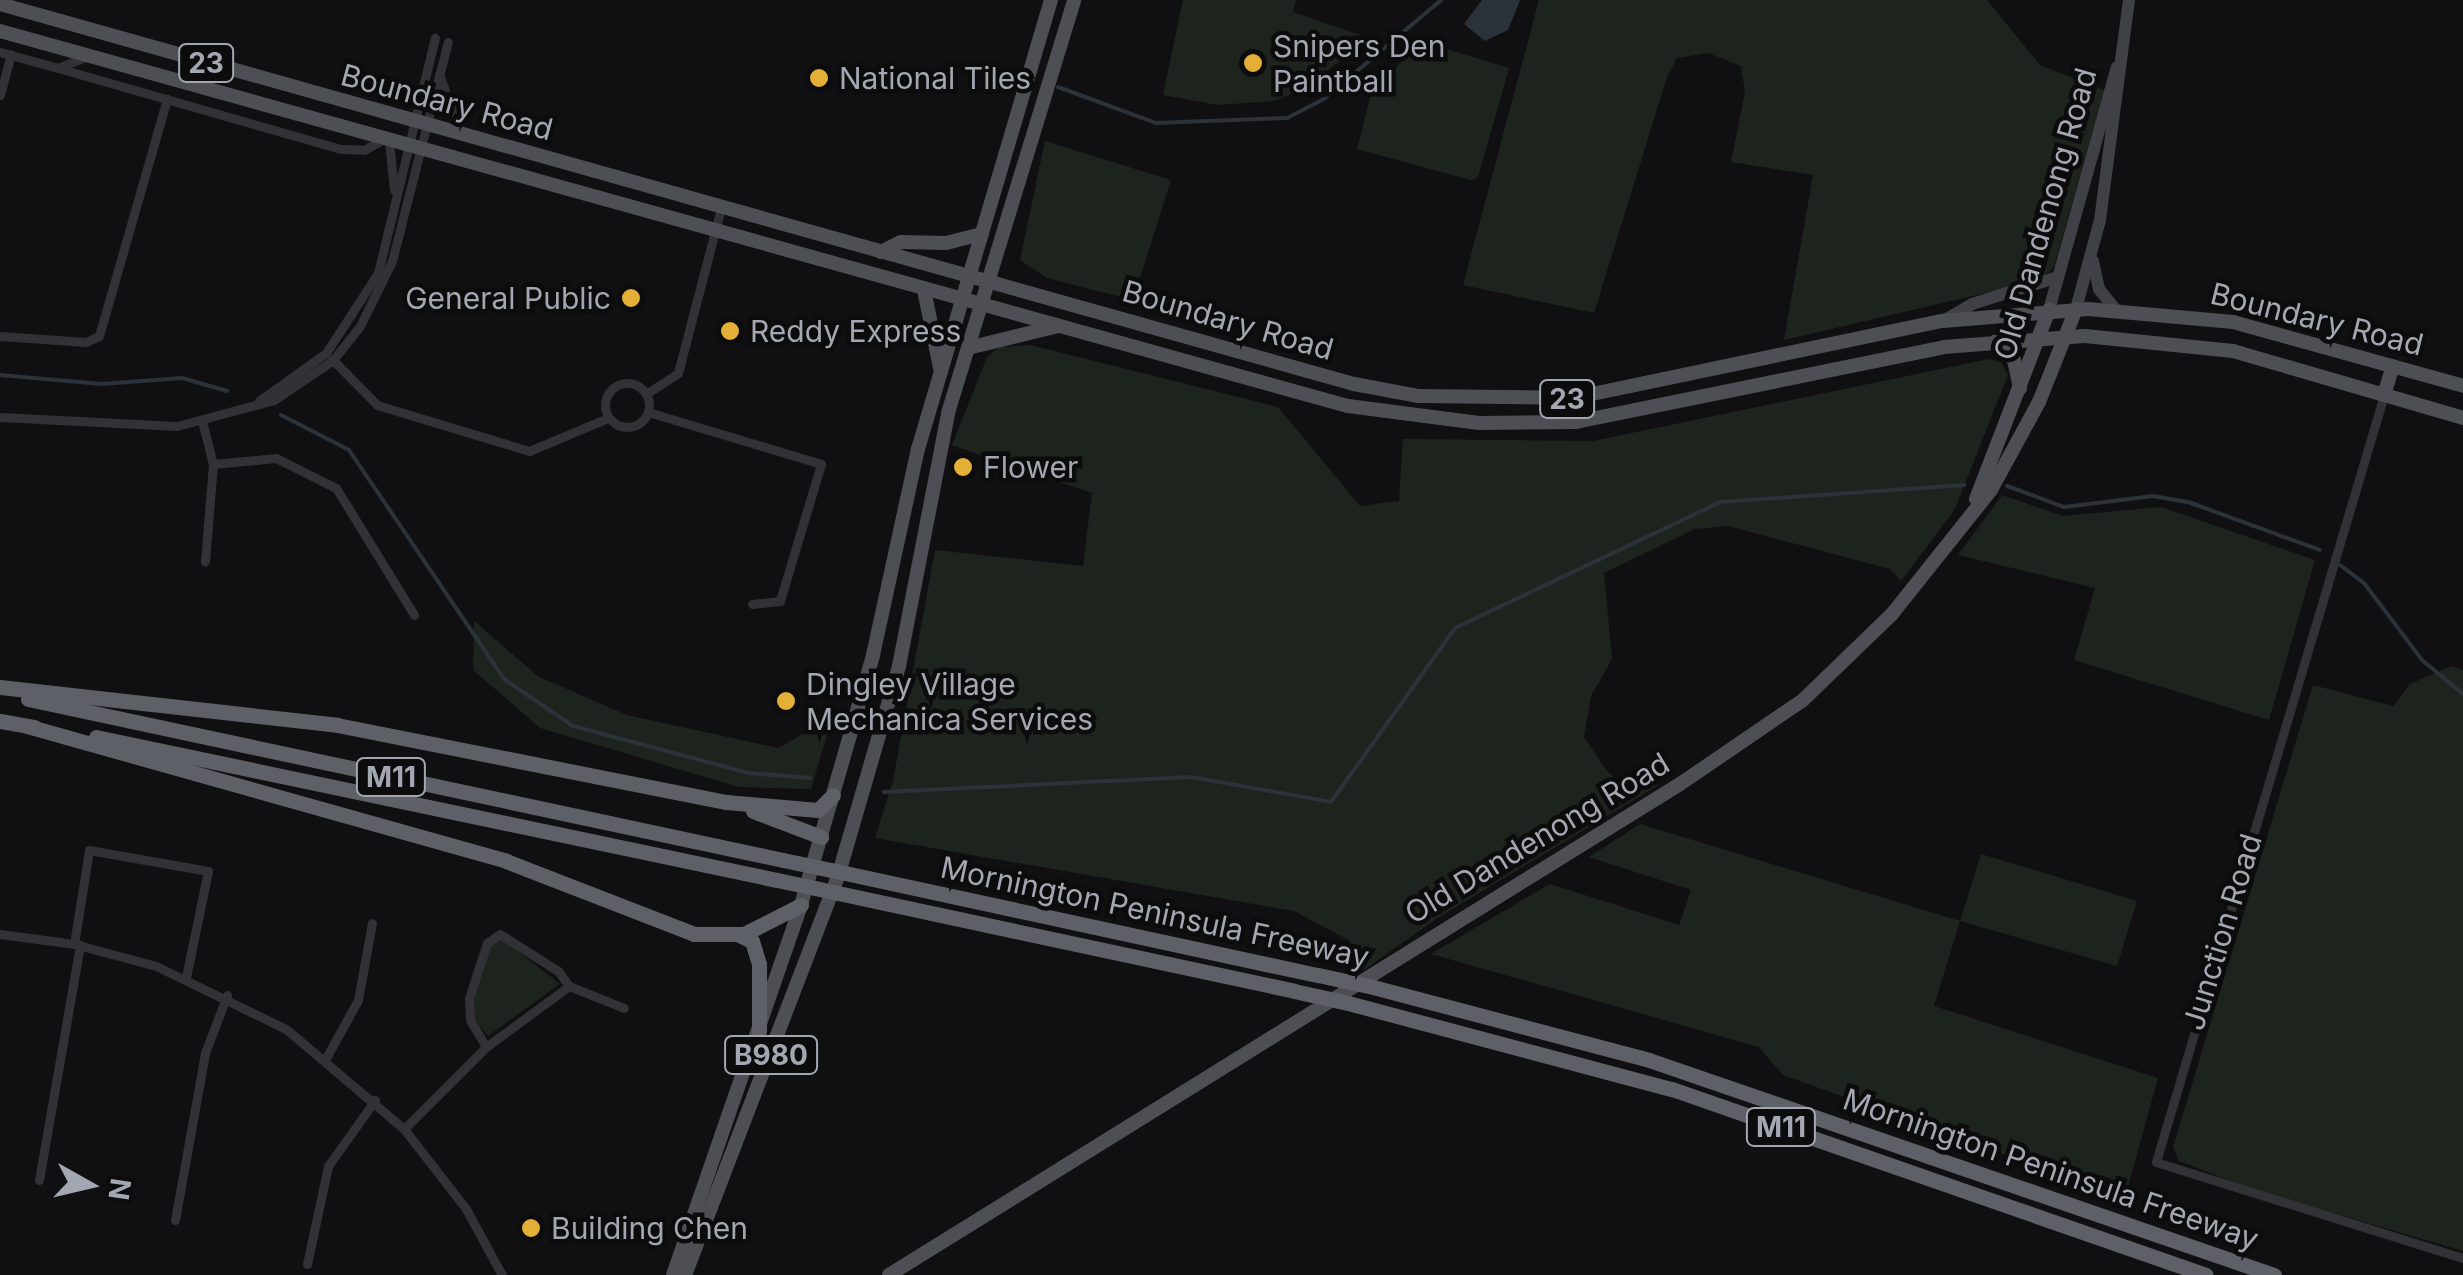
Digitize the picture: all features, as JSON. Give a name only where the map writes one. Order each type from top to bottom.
[{"type":"highway","name":"Mornington Peninsula Freeway","points":[[0,690],[1373,987],[1649,1060],[2274,1275]]},
{"type":"highway","points":[[0,690],[337,725],[726,802],[818,810],[833,795]]},
{"type":"highway","name":"Mornington Peninsula Freeway","points":[[0,721],[222,760],[1348,1003],[1672,1089],[2206,1275]]},
{"type":"highway","points":[[27,726],[506,861],[694,934],[740,935],[751,940],[758,956],[759,1030]]},
{"type":"highway","points":[[726,802],[820,837]]},
{"type":"highway","points":[[740,935],[800,905]]},
{"type":"main road","points":[[970,276],[1051,0]]},
{"type":"main road","points":[[988,282],[1074,0]]},
{"type":"main road","name":"Old Dandenong Road","points":[[889,1275],[1742,743],[1859,649],[1966,522],[2014,452],[2066,336],[2092,253],[2130,0]]},
{"type":"main road","name":"Boundary Road","points":[[0,4],[1354,384],[1460,400],[1573,398],[1662,384],[1943,320],[2076,309],[2233,322],[2463,386]]},
{"type":"main road","name":"Boundary Road","points":[[0,31],[1348,406],[1479,423],[1594,419],[1996,341],[2066,336],[2208,346],[2463,418]]},
{"type":"main road","name":"Old Dandenong Road","points":[[1966,522],[2020,394],[2049,310],[2127,31]]},
{"type":"main road","points":[[727,209],[758,244]]},
{"type":"main road","points":[[881,252],[901,242],[946,243],[982,234]]},
{"type":"main road","points":[[2092,253],[2098,289],[2116,310]]},
{"type":"main road","name":"B980","points":[[673,1275],[759,1030],[833,795],[941,374],[970,276]]},
{"type":"main road","points":[[1943,320],[1972,304],[2058,278]]},
{"type":"main road","name":"B980","points":[[686,1275],[841,874],[899,666],[938,455],[988,282]]},
{"type":"main road","points":[[924,290],[941,374]]},
{"type":"main road","points":[[952,339],[969,346],[1059,326]]},
{"type":"main road","points":[[1996,341],[2014,360],[2020,394]]},
{"type":"main road","points":[[2384,396],[2394,366]]},
{"type":"main road","points":[[800,905],[841,874],[820,837]]},
{"type":"street","points":[[0,417],[141,427],[202,421],[274,400],[330,357],[360,326],[392,262],[435,38]]},
{"type":"street","points":[[418,122],[448,42]]},
{"type":"street","points":[[0,95],[5,53],[341,149],[364,150],[387,140],[393,197]]},
{"type":"street","points":[[58,68],[90,55]]},
{"type":"street","points":[[438,72],[461,134]]},
{"type":"street","points":[[0,336],[86,342],[100,336],[167,99]]},
{"type":"street","points":[[330,357],[378,273],[393,197],[414,147]]},
{"type":"street","points":[[646,394],[678,373],[727,209]]},
{"type":"street","points":[[330,357],[377,405],[529,451],[608,418],[631,427],[648,412]]},
{"type":"street","points":[[608,418],[604,403],[618,384],[634,384],[646,394],[648,412]]},
{"type":"street","name":"Junction Road","points":[[2384,396],[2156,1162],[2463,1258]]},
{"type":"street","points":[[648,412],[821,464],[780,600],[752,604]]},
{"type":"street","points":[[202,421],[213,464],[205,562]]},
{"type":"street","points":[[213,464],[276,458],[336,488],[414,614]]},
{"type":"street","points":[[39,1180],[90,850],[208,872],[186,977]]},
{"type":"street","points":[[326,1058],[358,1000],[372,922]]},
{"type":"street","points":[[0,934],[77,944],[186,977],[226,996],[326,1058],[404,1129],[456,1195],[501,1272],[489,1275]]},
{"type":"street","points":[[486,1047],[470,1020],[469,998],[494,936],[512,938],[569,986],[624,1008]]},
{"type":"street","points":[[404,1129],[486,1047],[569,986]]},
{"type":"street","points":[[176,1220],[205,1053],[226,996]]},
{"type":"street","points":[[308,1264],[328,1166],[342,1138],[376,1100]]},
{"type":"shaded area","name":"Snipers Den Paintball","points":[[1183,0],[1296,0],[1293,12],[1368,38],[1306,88],[1274,101],[1217,105],[1163,95]]},
{"type":"shaded area","points":[[1482,0],[1520,0],[1508,30],[1485,41],[1464,24]]},
{"type":"shaded area","points":[[1539,0],[1987,0],[2040,65],[2104,90],[2054,267],[2040,280],[1784,340],[1813,175],[1731,162],[1745,92],[1741,66],[1708,53],[1677,58],[1667,77],[1594,313],[1463,285]]},
{"type":"shaded area","name":"Snipers Den Paintball","points":[[1423,42],[1509,68],[1478,177],[1471,180],[1357,149],[1372,90]]},
{"type":"shaded area","points":[[1045,141],[1171,180],[1133,300],[1047,278],[1020,260]]},
{"type":"shaded area","points":[[1030,345],[1278,407],[1360,506],[1399,501],[1403,439],[1593,441],[1989,359],[2001,362],[2008,375],[1955,509],[1901,581],[1890,569],[1728,526],[1695,529],[1604,573],[1612,659],[1591,696],[1584,737],[1607,771],[1628,789],[1655,777],[1657,786],[1436,919],[1364,970],[1347,967],[1350,941],[1294,911],[875,838],[893,781],[935,550],[1083,566],[1092,493],[952,445],[987,357],[999,347]]},
{"type":"shaded area","points":[[2002,495],[2063,516],[2161,507],[2315,560],[2269,720],[2074,660],[2095,588],[1958,555]]},
{"type":"shaded area","points":[[474,621],[539,677],[627,715],[778,748],[832,718],[811,789],[739,787],[540,728],[473,670]]},
{"type":"shaded area","points":[[2452,666],[2463,670],[2463,1251],[2249,1188],[2179,1161],[2173,1147],[2313,685],[2393,706],[2410,684]]},
{"type":"shaded area","points":[[1640,824],[1960,921],[1934,1006],[2158,1078],[2125,1198],[1783,1075],[1759,1047],[1431,954],[1550,884],[1679,925],[1691,890],[1589,857]]},
{"type":"shaded area","points":[[1981,854],[2137,901],[2117,966],[1960,921]]},
{"type":"shaded area","points":[[501,938],[560,984],[488,1036],[474,1019],[474,988],[489,947]]},
{"type":"waterway","points":[[1058,87],[1156,123],[1287,118],[1324,99],[1441,0]]},
{"type":"waterway","points":[[0,375],[102,384],[182,378],[227,391]]},
{"type":"waterway","points":[[281,415],[349,450],[504,679],[573,726],[748,773],[810,778]]},
{"type":"waterway","points":[[884,792],[1191,777],[1331,802],[1455,628],[1720,502],[1964,485]]},
{"type":"waterway","points":[[2007,486],[2064,507],[2153,496],[2191,503],[2320,550]]},
{"type":"waterway","points":[[2340,565],[2364,583],[2422,660],[2463,694]]},
{"type":"place","name":"Snipers Den Paintball","points":[[1253,63]]},
{"type":"place","name":"National Tiles","points":[[819,78]]},
{"type":"place","name":"General Public","points":[[631,298]]},
{"type":"place","name":"Reddy Express","points":[[730,331]]},
{"type":"place","name":"Flower","points":[[963,467]]},
{"type":"place","name":"Dingley Village Mechanica Services","points":[[786,701]]},
{"type":"place","name":"Building Chen","points":[[531,1228]]}]
